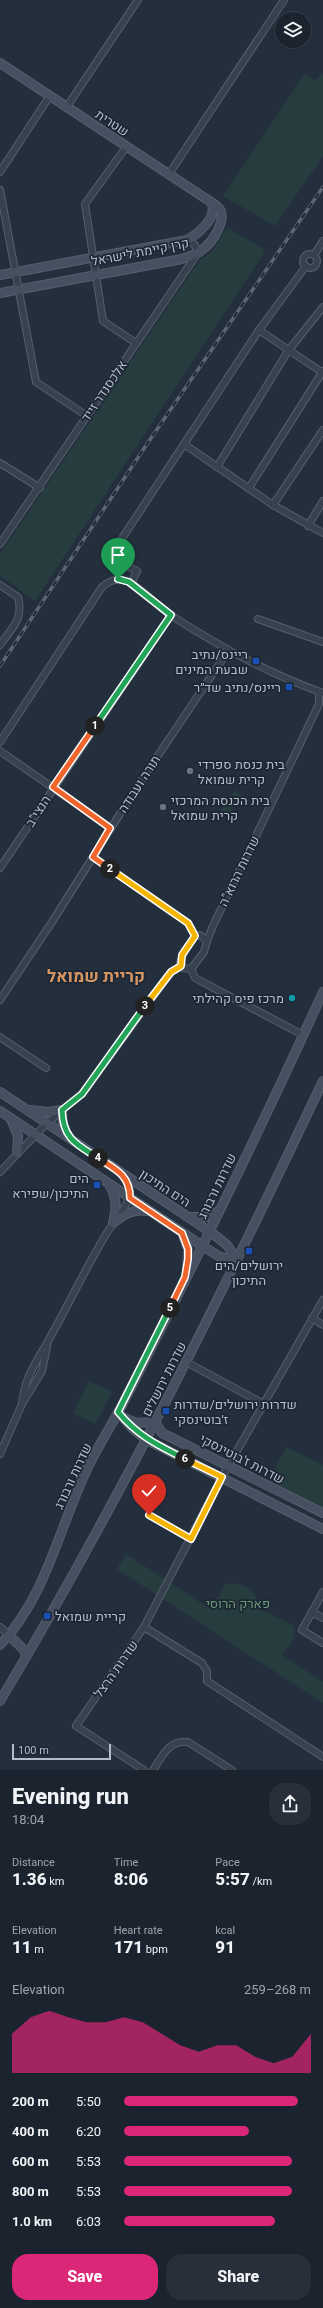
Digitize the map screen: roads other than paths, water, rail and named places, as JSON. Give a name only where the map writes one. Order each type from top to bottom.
[{"type":"street","points":[[66,108],[138,0]]},
{"type":"street","points":[[169,174],[284,0]]},
{"type":"street","name":"שטרית","points":[[0,63],[210,202]]},
{"type":"street","points":[[0,172],[50,97]]},
{"type":"street","points":[[126,147],[85,204],[104,321],[136,343]]},
{"type":"street","points":[[0,190],[17,272],[36,382],[86,416]]},
{"type":"street","name":"קרן קיימת לישראל","points":[[0,276],[187,240],[197,234],[210,219],[213,210],[210,202]]},
{"type":"street","name":"קרן קיימת לישראל","points":[[0,292],[96,273],[182,259],[197,254],[208,245],[221,223],[220,208],[210,202]]},
{"type":"street","points":[[187,240],[194,245],[197,254]]},
{"type":"street","points":[[314,255],[323,241]]},
{"type":"street","name":"אלכסנדר זייד","points":[[0,544],[40,488],[86,416],[197,254]]},
{"type":"street","points":[[314,255],[308,254],[304,257],[303,261],[306,266],[310,268],[316,264]]},
{"type":"street","points":[[314,255],[316,258],[316,264]]},
{"type":"street","points":[[316,264],[323,267]]},
{"type":"street","points":[[131,584],[137,571],[123,564],[117,557],[117,546],[259,330],[306,266]]},
{"type":"street","points":[[217,467],[288,351],[323,307]]},
{"type":"street","points":[[250,488],[323,372],[288,351],[259,330]]},
{"type":"street","points":[[273,505],[323,430]]},
{"type":"street","points":[[184,444],[273,505],[308,526],[323,533]]},
{"type":"street","points":[[0,463],[40,488]]},
{"type":"street","points":[[308,526],[323,501]]},
{"type":"street","points":[[0,742],[102,587],[109,581],[118,579],[131,584],[171,615],[228,651],[259,667],[321,693]]},
{"type":"street","points":[[0,585],[18,597],[21,607],[20,617],[0,645]]},
{"type":"street","name":"הנצי\"ב","points":[[0,868],[53,787],[171,615]]},
{"type":"street","points":[[258,619],[323,642]]},
{"type":"street","name":"תורה ועבודה","points":[[0,1000],[52,922],[110,828],[228,651]]},
{"type":"street","name":"שדרות הרוא\"ה","points":[[191,969],[204,952],[212,928],[314,716],[319,704],[321,693]]},
{"type":"street","points":[[0,751],[110,828]]},
{"type":"street","points":[[93,857],[188,923],[195,936]]},
{"type":"street","points":[[195,936],[205,937],[208,941]]},
{"type":"street","points":[[181,966],[182,955],[195,936]]},
{"type":"street","points":[[0,1172],[46,1124],[82,1094],[166,978],[171,972],[181,966],[191,969],[195,978],[304,1035]]},
{"type":"street","name":"שדרות ורבורג","points":[[0,1645],[9,1635],[35,1596],[51,1563],[71,1506],[89,1466],[120,1414],[185,1277],[304,1035],[323,992]]},
{"type":"street","points":[[0,1037],[46,1068]]},
{"type":"street","name":"שדרות ירושלים","points":[[0,1701],[147,1440],[237,1260],[323,1081]]},
{"type":"street","name":"הים התיכון","points":[[0,1092],[74,1143],[208,1231],[227,1245],[237,1260]]},
{"type":"street","points":[[17,1104],[39,1112],[62,1110]]},
{"type":"street","points":[[62,1110],[63,1128],[74,1143]]},
{"type":"street","points":[[0,1111],[201,1246],[220,1257],[237,1260]]},
{"type":"street","points":[[11,1118],[18,1136],[17,1153]]},
{"type":"street","points":[[22,1404],[26,1381],[32,1367],[47,1343],[69,1300],[113,1223],[130,1198],[130,1187],[124,1175]]},
{"type":"street","points":[[108,1184],[116,1199],[117,1207],[113,1223]]},
{"type":"street","points":[[113,1223],[127,1212],[138,1210],[150,1211]]},
{"type":"street","points":[[187,1217],[209,1217],[218,1212]]},
{"type":"street","points":[[182,1233],[188,1249],[185,1277]]},
{"type":"street","name":"שדרות הרצל","points":[[144,1770],[76,1726],[144,1627],[262,1403],[323,1300]]},
{"type":"street","points":[[312,1318],[323,1325]]},
{"type":"street","points":[[0,1454],[22,1404],[36,1384],[42,1371],[47,1343]]},
{"type":"street","points":[[186,1362],[262,1403]]},
{"type":"street","points":[[32,1367],[38,1366],[42,1371]]},
{"type":"street","points":[[26,1381],[30,1386],[36,1384]]},
{"type":"street","points":[[120,1414],[135,1423],[149,1424],[156,1422]]},
{"type":"street","name":"שדרות ז'בוטינסקי","points":[[120,1414],[132,1428],[147,1440],[323,1529]]},
{"type":"street","name":"שדרות ז'בוטינסקי","points":[[156,1422],[162,1433],[323,1513]]},
{"type":"street","points":[[140,1452],[146,1448],[159,1446]]},
{"type":"street","points":[[149,1515],[191,1539]]},
{"type":"street","points":[[323,1592],[302,1630],[323,1643]]},
{"type":"street","points":[[312,1612],[323,1618]]},
{"type":"street","points":[[0,1627],[24,1650],[26,1657]]},
{"type":"street","points":[[144,1627],[202,1663],[207,1671],[208,1681],[323,1757]]},
{"type":"street","points":[[153,1770],[170,1745],[183,1741],[188,1742],[232,1770]]},
{"type":"railway","points":[[0,666],[147,444],[323,187]]},
{"type":"place","name":"ריינס/נתיב שבעת המינים","points":[[256,661]]},
{"type":"place","name":"ריינס/נתיב שד״ר","points":[[289,687]]},
{"type":"place","name":"בית כנסת ספרדי קרית שמואל","points":[[190,771]]},
{"type":"place","name":"בית הכנסת המרכזי קרית שמואל","points":[[163,807]]},
{"type":"place","name":"מרכז פיס קהילתי","points":[[292,998]]},
{"type":"place","name":"הים התיכון/שפירא","points":[[97,1185]]},
{"type":"place","name":"ירושלים/הים התיכון","points":[[249,1251]]},
{"type":"place","name":"שדרות ירושלים/שדרות ז׳בוטינסקי","points":[[166,1411]]},
{"type":"place","name":"קריית שמואל","points":[[47,1616]]},
{"type":"district","name":"קריית שמואל","points":[[96,976]]},
{"type":"park label","name":"פארק הרוסי","points":[[238,1603]]}]
